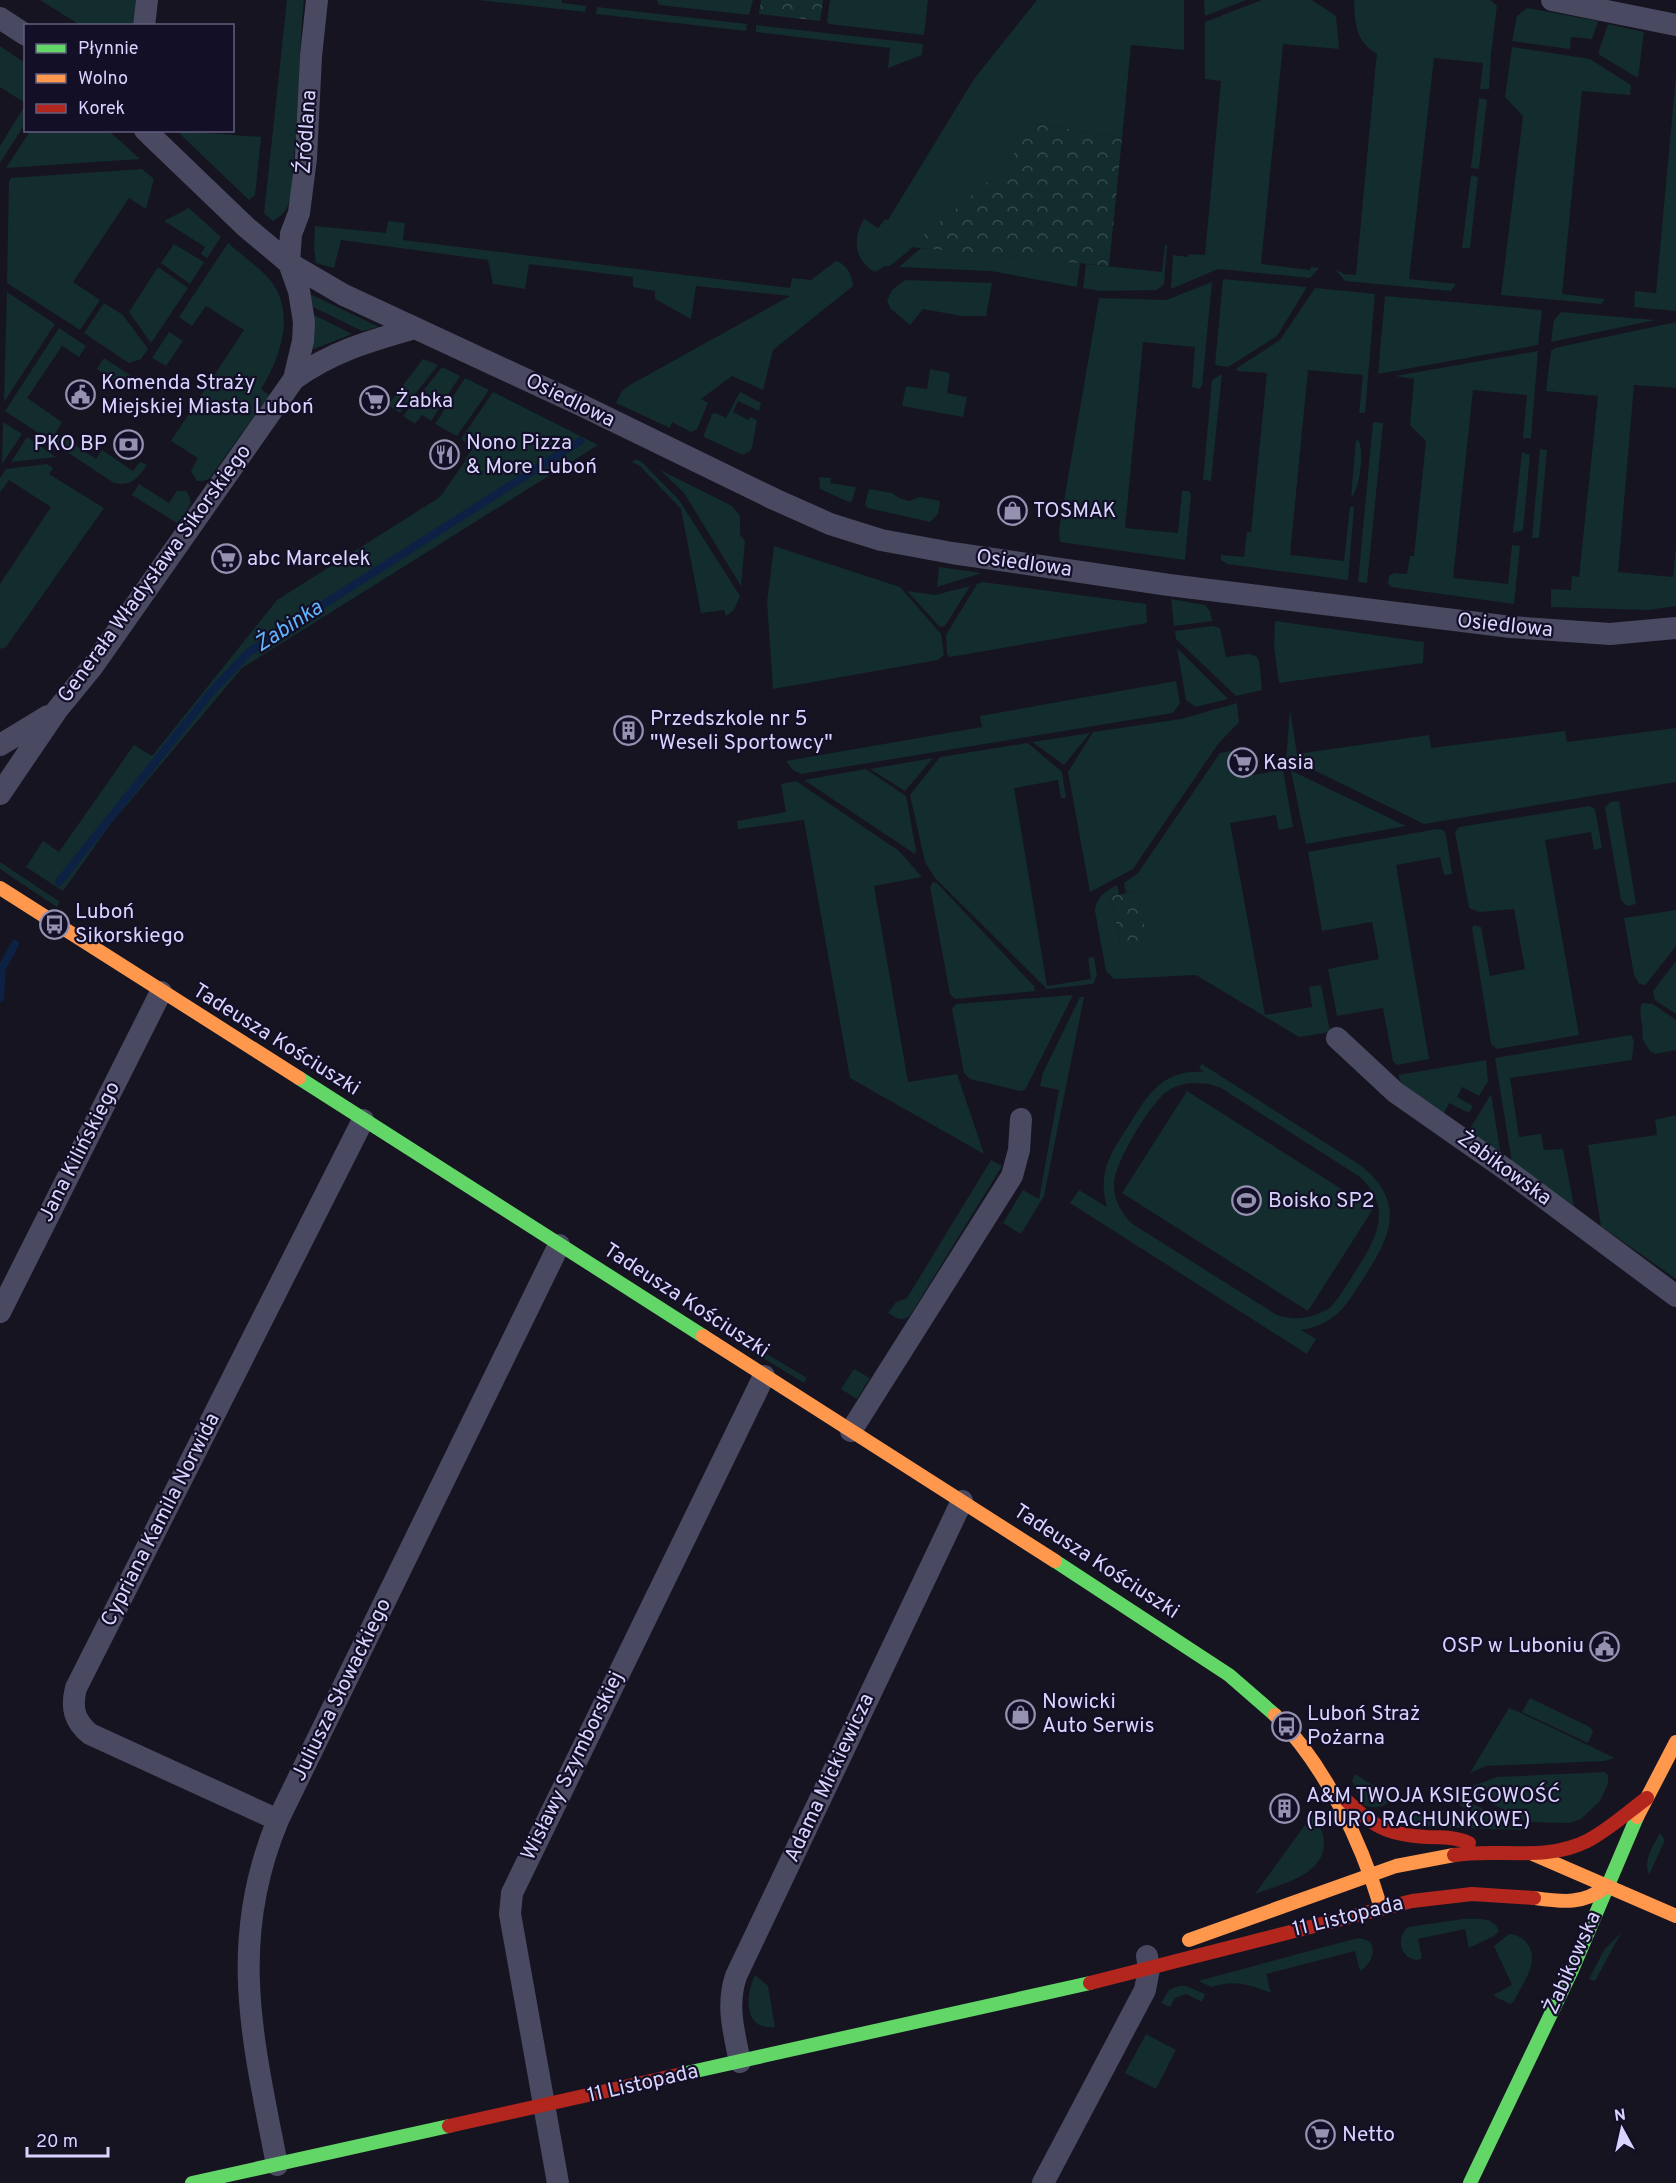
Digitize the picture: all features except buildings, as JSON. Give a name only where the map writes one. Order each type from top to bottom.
[{"type":"street","points":[[144,24],[147,0]]},
{"type":"street","name":"Źródlana","points":[[289,263],[291,234],[299,213],[306,158],[311,56],[317,0]]},
{"type":"street","points":[[1552,0],[1676,25]]},
{"type":"street","points":[[0,18],[24,34]]},
{"type":"street","points":[[147,132],[246,228],[289,263],[322,284],[415,328]]},
{"type":"street","name":"Generała Władysława Sikorskiego","points":[[0,794],[57,710],[93,666],[294,379],[303,341],[304,322],[299,291],[289,263]]},
{"type":"street","name":"Generała Władysława Sikorskiego","points":[[294,379],[329,356],[371,340],[415,328]]},
{"type":"street","name":"Osiedlowa","points":[[415,328],[581,405],[805,514],[881,540],[942,552],[1169,585],[1519,628],[1610,634],[1676,628]]},
{"type":"street","name":"Generała Władysława Sikorskiego","points":[[0,745],[57,710]]},
{"type":"street","name":"Tadeusza Kościuszki","points":[[0,888],[962,1501],[1190,1648],[1235,1680],[1286,1726],[1324,1778],[1352,1830],[1371,1874],[1381,1908]]},
{"type":"street","name":"Jana Kilińskiego","points":[[0,1312],[161,992]]},
{"type":"street","name":"Żabikowska","points":[[1336,1038],[1395,1092],[1508,1171],[1676,1296]]},
{"type":"street","points":[[851,1431],[1012,1176],[1019,1150],[1021,1119]]},
{"type":"street","name":"Cypriana Kamila Norwida","points":[[278,1820],[90,1734],[76,1720],[73,1699],[76,1688],[363,1120]]},
{"type":"street","name":"Juliusza Słowackiego","points":[[277,2165],[256,2059],[249,2007],[248,1980],[254,1898],[260,1873],[278,1820],[559,1245]]},
{"type":"street","name":"Wisławy Szymborskiej","points":[[558,2183],[510,1914],[512,1893],[764,1376]]},
{"type":"street","name":"Adama Mickiewicza","points":[[740,2061],[730,2008],[732,1987],[736,1976],[962,1501]]},
{"type":"street","name":"Żabikowska","points":[[1470,2183],[1572,1970],[1647,1798],[1676,1742]]},
{"type":"street","name":"Tadeusza Kościuszki","points":[[1324,1778],[1377,1828],[1400,1834],[1462,1840],[1482,1852]]},
{"type":"street","points":[[1532,1853],[1567,1849],[1588,1840],[1647,1798]]},
{"type":"street","name":"11 Listopada","points":[[1174,1945],[1371,1874],[1420,1860],[1482,1852],[1532,1853]]},
{"type":"street","points":[[1532,1853],[1676,1916]]},
{"type":"street","name":"11 Listopada","points":[[195,2183],[998,2005],[1089,1982],[1152,1958],[1381,1908],[1438,1897],[1472,1894],[1574,1902],[1586,1900],[1607,1886]]},
{"type":"street","points":[[1547,1900],[1562,1918]]},
{"type":"street","points":[[1571,1937],[1572,1970]]},
{"type":"street","points":[[1043,2183],[1140,2000],[1148,1979],[1152,1958]]},
{"type":"green space","points":[[40,0],[136,0],[133,24],[78,24]]},
{"type":"green space","points":[[287,0],[304,0],[297,126],[290,198],[287,208],[273,221],[264,213]]},
{"type":"green space","points":[[478,0],[562,0],[562,3],[586,6],[585,12]]},
{"type":"green space","points":[[657,0],[753,0],[749,15],[659,5]]},
{"type":"green space","points":[[761,0],[823,0],[820,21],[759,14]]},
{"type":"green space","points":[[830,0],[928,0],[924,35],[829,24],[827,22]]},
{"type":"green space","points":[[1037,0],[1184,0],[1184,50],[1131,45],[1122,138],[1033,123],[1006,168],[890,266],[885,266],[875,272],[863,261],[857,249],[858,234],[864,219],[878,228],[885,219],[888,220],[974,79]]},
{"type":"green space","points":[[1204,0],[1246,0],[1205,16]]},
{"type":"green space","points":[[1262,0],[1312,0],[1336,16],[1339,49],[1283,44],[1261,264],[1310,270],[1311,267],[1319,268],[1310,278],[1218,269],[1171,289],[1173,255],[1188,257],[1189,254],[1205,255],[1221,81],[1205,79],[1205,22]]},
{"type":"green space","points":[[1354,0],[1490,0],[1497,6],[1489,89],[1480,89],[1483,63],[1434,58],[1409,279],[1456,284],[1451,291],[1345,281],[1335,269],[1344,274],[1356,275],[1377,54],[1360,37],[1356,24]]},
{"type":"green space","points":[[597,7],[747,24],[746,31],[596,14]]},
{"type":"green space","points":[[1527,8],[1598,21],[1592,39],[1571,37],[1570,49],[1512,41],[1517,16]]},
{"type":"green space","points":[[1608,24],[1644,32],[1638,78],[1598,54]]},
{"type":"green space","points":[[756,25],[923,44],[922,55],[888,68],[890,48],[756,32]]},
{"type":"green space","points":[[0,46],[24,62],[24,102],[0,87]]},
{"type":"green space","points":[[1512,47],[1590,59],[1631,85],[1630,95],[1582,91],[1562,294],[1605,299],[1601,304],[1501,295],[1523,116],[1505,97]]},
{"type":"green space","points":[[1676,75],[1676,311],[1634,307],[1635,291],[1656,293]]},
{"type":"green space","points":[[1479,98],[1487,100],[1479,169],[1471,168]]},
{"type":"green space","points":[[24,107],[24,126],[0,163],[0,146]]},
{"type":"green space","points":[[1033,123],[1122,138],[1109,266],[909,247],[1005,168]]},
{"type":"green space","points":[[29,132],[110,132],[140,159],[6,168]]},
{"type":"green space","points":[[181,132],[194,132],[261,137],[255,195],[249,200],[180,134]]},
{"type":"green space","points":[[142,169],[154,179],[146,209],[129,198],[73,282],[100,300],[80,330],[7,283],[9,181],[11,178]]},
{"type":"green space","points":[[1471,175],[1478,177],[1470,248],[1462,248]]},
{"type":"green space","points":[[189,208],[221,237],[207,258],[201,254],[205,247],[164,221]]},
{"type":"green space","points":[[388,221],[405,223],[403,240],[790,288],[792,278],[811,280],[836,261],[848,270],[853,286],[773,350],[763,390],[732,376],[701,399],[708,403],[697,429],[691,432],[672,422],[670,428],[616,403],[622,391],[628,386],[790,296],[696,286],[691,319],[655,299],[655,291],[633,287],[633,277],[529,264],[525,289],[493,284],[488,260],[341,240],[334,268],[316,263],[315,226],[386,233]]},
{"type":"green space","points":[[228,243],[270,280],[278,293],[284,320],[283,334],[274,363],[261,389],[269,395],[209,479],[197,481],[191,471],[198,458],[171,441],[244,330],[206,306],[192,326],[179,317]]},
{"type":"green space","points":[[174,244],[204,262],[190,284],[161,263]]},
{"type":"green space","points":[[1165,245],[1167,245],[1164,284],[1157,290],[1100,291],[1083,288],[1086,264],[1162,272]]},
{"type":"green space","points":[[921,248],[1080,263],[1077,287],[991,271],[899,267]]},
{"type":"green space","points":[[158,267],[188,288],[151,343],[129,312]]},
{"type":"green space","points":[[1223,279],[1307,287],[1277,336],[1228,367],[1215,365]]},
{"type":"green space","points":[[905,280],[992,283],[986,316],[962,316],[923,309],[910,325],[891,309],[887,301],[892,290]]},
{"type":"green space","points":[[1212,282],[1202,386],[1199,389],[1192,387],[1195,347],[1143,342],[1125,528],[1178,533],[1182,491],[1189,491],[1191,495],[1185,560],[1060,542],[1059,530],[1099,298],[1166,300]]},
{"type":"green space","points":[[1315,288],[1375,294],[1365,413],[1359,413],[1363,375],[1308,370],[1290,555],[1344,561],[1350,507],[1354,507],[1348,580],[1227,564],[1221,560],[1221,555],[1244,557],[1247,532],[1251,532],[1267,373],[1237,371],[1237,368],[1280,340]]},
{"type":"green space","points":[[7,292],[55,324],[4,402]]},
{"type":"green space","points":[[310,294],[379,327],[362,331],[313,307]]},
{"type":"green space","points":[[1385,296],[1542,310],[1538,345],[1378,374]]},
{"type":"green space","points":[[104,303],[123,315],[148,349],[141,359],[129,363],[84,333]]},
{"type":"green space","points":[[1561,312],[1655,320],[1551,342],[1554,320]]},
{"type":"green space","points":[[314,315],[352,334],[311,350]]},
{"type":"green space","points":[[1676,322],[1676,388],[1634,385],[1618,572],[1673,577],[1676,546],[1676,606],[1648,610],[1551,607],[1551,589],[1571,590],[1572,576],[1579,577],[1598,396],[1546,391],[1551,351],[1555,348]]},
{"type":"green space","points":[[59,328],[86,346],[79,357],[62,346],[27,398],[62,422],[56,432],[96,459],[102,450],[133,471],[140,462],[147,465],[130,482],[114,483],[5,411]]},
{"type":"green space","points":[[169,332],[183,341],[166,366],[152,358]]},
{"type":"green space","points":[[1538,351],[1531,438],[1523,438],[1527,395],[1473,390],[1453,578],[1508,584],[1512,545],[1520,546],[1514,604],[1391,587],[1388,583],[1389,576],[1394,573],[1407,574],[1410,556],[1414,556],[1426,441],[1410,425],[1414,379],[1395,376]]},
{"type":"green space","points":[[104,358],[133,377],[135,380],[128,390],[97,369]]},
{"type":"green space","points":[[423,359],[438,365],[400,413],[388,405]]},
{"type":"green space","points":[[442,367],[460,376],[431,421],[422,415],[415,424],[403,416]]},
{"type":"green space","points":[[930,369],[950,373],[947,393],[967,397],[963,417],[902,406],[906,386],[927,389]]},
{"type":"green space","points":[[1222,374],[1211,481],[1203,480],[1212,380]]},
{"type":"green space","points":[[465,378],[489,390],[457,436],[435,424]]},
{"type":"green space","points":[[493,392],[598,445],[242,668],[110,825],[63,891],[26,867],[43,841],[59,852],[134,745],[152,756],[277,600],[440,497],[473,448],[461,439]]},
{"type":"green space","points":[[740,392],[761,403],[759,411],[738,401],[733,412],[748,420],[750,417],[757,420],[752,448],[743,455],[704,437],[712,414],[716,413],[726,418]]},
{"type":"green space","points":[[3,422],[22,434],[2,464]]},
{"type":"green space","points":[[1373,422],[1383,423],[1367,583],[1358,582]]},
{"type":"green space","points":[[27,437],[56,457],[11,462]]},
{"type":"green space","points":[[1356,440],[1359,441],[1361,462],[1357,487],[1351,498]]},
{"type":"green space","points":[[1540,449],[1547,450],[1539,538],[1532,538]]},
{"type":"green space","points":[[1522,452],[1530,455],[1523,530],[1513,533]]},
{"type":"green space","points":[[636,459],[642,462],[679,500],[740,596],[734,610],[726,616],[724,610],[701,613],[681,509],[640,466],[632,462]]},
{"type":"green space","points":[[47,464],[53,468],[49,474],[104,508],[6,647],[0,649],[0,584],[51,507],[9,480],[0,492],[0,478],[6,469]]},
{"type":"green space","points":[[660,470],[732,506],[740,516],[740,534],[745,541],[741,586],[684,493]]},
{"type":"green space","points":[[819,477],[831,478],[830,483],[856,487],[852,501],[849,502],[820,489]]},
{"type":"green space","points":[[139,484],[169,503],[177,491],[186,491],[190,500],[189,508],[177,523],[132,495]]},
{"type":"green space","points":[[869,489],[892,493],[909,501],[920,497],[940,501],[938,514],[930,522],[868,508],[865,505]]},
{"type":"green space","points":[[774,546],[900,587],[941,634],[944,655],[938,660],[773,689],[767,602]]},
{"type":"green space","points":[[939,567],[982,573],[937,587]]},
{"type":"green space","points":[[982,582],[1146,604],[1147,623],[950,657],[947,654],[946,635],[977,584]]},
{"type":"green space","points":[[970,586],[945,626],[940,627],[907,591],[935,595]]},
{"type":"green space","points":[[1171,599],[1205,605],[1210,611],[1212,621],[1174,626]]},
{"type":"green space","points":[[1275,621],[1424,642],[1423,663],[1279,683],[1274,646]]},
{"type":"green space","points":[[1213,626],[1220,628],[1226,657],[1249,654],[1256,656],[1259,661],[1262,690],[1236,696],[1176,639],[1175,631]]},
{"type":"green space","points":[[1177,648],[1228,699],[1196,707],[1186,700]]},
{"type":"green space","points":[[1176,681],[1180,703],[1173,713],[801,774],[793,770],[786,761],[982,727],[980,716]]},
{"type":"green space","points":[[1237,703],[1239,722],[1218,744],[1133,869],[1090,892],[1068,772],[1093,732],[1181,719]]},
{"type":"green space","points":[[1290,710],[1297,754],[1429,735],[1431,748],[1565,731],[1567,742],[1676,728],[1676,782],[1424,824],[1293,760],[1286,761]]},
{"type":"green space","points":[[1090,733],[1064,765],[1032,742]]},
{"type":"green space","points":[[1028,743],[1062,772],[1066,798],[1061,798],[1058,780],[1014,788],[1047,986],[1091,979],[1088,958],[1094,957],[1097,975],[1093,984],[1047,989],[935,878],[925,862],[910,795],[940,757]]},
{"type":"green space","points":[[1231,751],[1235,775],[1251,772],[1253,775],[1283,770],[1293,827],[1279,830],[1276,815],[1230,823],[1265,1015],[1312,1007],[1309,987],[1321,985],[1330,1032],[1299,1037],[1196,975],[1114,979],[1106,971],[1095,911],[1100,898],[1117,885],[1119,894],[1111,896],[1121,949],[1147,944],[1138,891],[1126,893],[1124,883],[1138,873],[1220,753]]},
{"type":"green space","points":[[933,758],[905,791],[870,769]]},
{"type":"green space","points":[[866,769],[906,796],[915,854],[804,780]]},
{"type":"green space","points":[[1292,771],[1406,826],[1306,844]]},
{"type":"green space","points":[[796,781],[899,851],[922,877],[874,886],[908,1082],[957,1074],[984,1154],[850,1078],[804,820],[738,829],[737,821],[786,812],[781,784]]},
{"type":"green space","points":[[1619,801],[1636,904],[1627,906],[1621,900],[1605,808],[1610,802]]},
{"type":"green space","points":[[1589,806],[1595,809],[1602,848],[1594,850],[1591,832],[1545,840],[1579,1035],[1497,1049],[1491,1044],[1472,928],[1474,925],[1481,927],[1490,976],[1525,969],[1514,909],[1479,912],[1469,908],[1455,832],[1459,827]]},
{"type":"green space","points":[[1437,829],[1443,830],[1446,835],[1452,874],[1444,875],[1440,857],[1396,865],[1429,1059],[1397,1065],[1393,1061],[1383,1008],[1337,1016],[1328,969],[1379,959],[1372,922],[1322,931],[1308,852]]},
{"type":"green space","points":[[0,862],[60,902],[57,907],[0,869]]},
{"type":"green space","points":[[933,882],[937,883],[1034,986],[1035,991],[955,999],[950,994],[930,887]]},
{"type":"green space","points":[[1138,891],[1148,944],[1121,949],[1111,896]]},
{"type":"green space","points":[[1676,910],[1676,946],[1647,983],[1639,984],[1634,975],[1624,918]]},
{"type":"green space","points":[[1676,961],[1676,1014],[1655,1000],[1653,991]]},
{"type":"green space","points":[[1073,995],[1025,1090],[1020,1091],[970,1079],[964,1073],[952,1009],[956,1004]]},
{"type":"green space","points":[[1080,997],[1084,997],[1044,1196],[1021,1234],[1003,1223],[1023,1190],[1039,1199],[1059,1090],[1040,1086],[1043,1073]]},
{"type":"green space","points":[[1642,1003],[1653,1004],[1676,1020],[1676,1050],[1655,1054],[1650,1051],[1642,1038],[1640,1011]]},
{"type":"green space","points":[[1631,1035],[1634,1041],[1632,1060],[1510,1078],[1519,1137],[1541,1134],[1544,1150],[1563,1149],[1574,1206],[1512,1163],[1495,1058]]},
{"type":"green space","points":[[1486,1060],[1488,1081],[1479,1096],[1462,1087],[1457,1097],[1473,1106],[1469,1113],[1449,1103],[1443,1115],[1401,1083],[1398,1075]]},
{"type":"green space","points":[[1202,1064],[1360,1165],[1375,1179],[1385,1193],[1390,1220],[1381,1249],[1345,1306],[1331,1319],[1301,1330],[1316,1339],[1307,1354],[1070,1203],[1079,1190],[1107,1207],[1104,1183],[1108,1163],[1111,1154],[1136,1114],[1150,1094],[1167,1079],[1190,1072],[1204,1072],[1199,1068]],"holes":[[[1191,1083],[1210,1084],[1221,1088],[1360,1177],[1376,1200],[1379,1211],[1378,1223],[1371,1245],[1330,1308],[1303,1318],[1290,1318],[1275,1314],[1131,1223],[1119,1206],[1114,1191],[1119,1164],[1150,1110],[1165,1093],[1174,1087]]]},
{"type":"green space","name":"Boisko SP2","points":[[1187,1091],[1373,1209],[1308,1311],[1122,1193]]},
{"type":"green space","points":[[1491,1094],[1501,1156],[1468,1132]]},
{"type":"green space","points":[[1676,1115],[1676,1279],[1601,1226],[1588,1145],[1657,1135],[1655,1120]]},
{"type":"green space","points":[[991,1160],[1002,1166],[911,1314],[900,1319],[888,1313],[896,1302],[907,1298]]},
{"type":"green space","points":[[755,1347],[807,1378],[804,1383],[752,1351]]},
{"type":"green space","points":[[854,1369],[870,1378],[857,1399],[841,1389]]},
{"type":"green space","points":[[1530,1698],[1590,1727],[1593,1732],[1588,1743],[1522,1712]]},
{"type":"green space","points":[[1509,1708],[1615,1758],[1604,1761],[1486,1766],[1470,1773]]},
{"type":"green space","points":[[1605,1772],[1608,1775],[1608,1784],[1600,1801],[1581,1819],[1570,1823],[1527,1822],[1464,1789],[1497,1777]]},
{"type":"green space","points":[[1355,1774],[1393,1798],[1379,1807],[1363,1805],[1352,1781]]},
{"type":"green space","points":[[1454,1795],[1527,1830],[1394,1824],[1420,1813],[1438,1824],[1465,1824],[1472,1812],[1451,1800]]},
{"type":"green space","points":[[1313,1814],[1323,1835],[1324,1848],[1320,1859],[1302,1875],[1255,1894]]},
{"type":"green space","points":[[1660,1833],[1665,1840],[1649,1875],[1648,1858]]},
{"type":"green space","points":[[1463,1919],[1489,1921],[1497,1926],[1499,1931],[1494,1936],[1469,1948],[1465,1929],[1418,1939],[1422,1958],[1418,1960],[1412,1959],[1404,1952],[1401,1942],[1408,1927]]},
{"type":"green space","points":[[1621,1933],[1595,1981],[1589,1979],[1604,1950]]},
{"type":"green space","points":[[1509,1934],[1523,1939],[1532,1955],[1530,1970],[1514,2001],[1510,2004],[1494,1996],[1512,1985],[1494,1946]]},
{"type":"green space","points":[[1354,1939],[1368,1941],[1373,1950],[1370,1961],[1360,1971],[1355,1951],[1266,1974],[1271,1993],[1242,1984],[1227,1983],[1212,1987],[1198,1981]]},
{"type":"green space","points":[[755,1975],[768,1986],[775,2027],[765,2027],[752,2018],[748,2001]]},
{"type":"green space","points":[[1186,1986],[1205,1994],[1202,2002],[1186,1994],[1175,1998],[1170,2007],[1161,2003],[1169,1990]]},
{"type":"green space","points":[[1146,2034],[1176,2050],[1156,2089],[1125,2073]]},
{"type":"waterway","name":"Żabinka","points":[[59,882],[212,691],[249,652],[580,441]]},
{"type":"waterway","name":"Żabinka","points":[[0,998],[2,968],[15,944]]},
{"type":"traffic: fast","points":[[299,1078],[703,1336]]},
{"type":"traffic: fast","points":[[1055,1561],[1229,1675],[1275,1715]]},
{"type":"traffic: fast","points":[[1470,2183],[1572,1970],[1637,1817]]},
{"type":"traffic: fast","points":[[682,2074],[1090,1983]]},
{"type":"traffic: fast","points":[[192,2183],[449,2126]]},
{"type":"traffic: slow","points":[[0,888],[299,1078]]},
{"type":"traffic: slow","points":[[703,1336],[1055,1561]]},
{"type":"traffic: slow","points":[[1275,1715],[1310,1757],[1339,1805],[1363,1857],[1381,1908]]},
{"type":"traffic: slow","points":[[1637,1817],[1676,1742]]},
{"type":"traffic: slow","points":[[1533,1854],[1676,1916]]},
{"type":"traffic: slow","points":[[1189,1940],[1396,1866],[1454,1855]]},
{"type":"traffic: slow","points":[[1534,1898],[1572,1901],[1590,1896],[1607,1886]]},
{"type":"traffic: jam","points":[[1344,1798],[1363,1816],[1391,1831],[1413,1836],[1454,1838],[1469,1843]]},
{"type":"traffic: jam","points":[[1454,1855],[1538,1853],[1571,1847],[1602,1832],[1647,1798]]},
{"type":"traffic: jam","points":[[1090,1983],[1412,1901],[1472,1894],[1534,1898]]},
{"type":"traffic: jam","points":[[449,2126],[682,2074]]},
{"type":"place","name":"Komenda Straży Miejskiej Miasta Luboń","points":[[80,395]]},
{"type":"place","name":"Żabka","points":[[374,401]]},
{"type":"place","name":"PKO BP","points":[[128,444]]},
{"type":"place","name":"Nono Pizza & More Luboń","points":[[445,455]]},
{"type":"place","name":"TOSMAK","points":[[1012,511]]},
{"type":"place","name":"abc Marcelek","points":[[226,559]]},
{"type":"place","name":"Przedszkole nr 5 \"Weseli Sportowcy\"","points":[[629,731]]},
{"type":"place","name":"Kasia","points":[[1242,763]]},
{"type":"place","name":"Luboń Sikorskiego","points":[[54,924]]},
{"type":"place","name":"Boisko SP2","points":[[1247,1201]]},
{"type":"place","name":"OSP w Luboniu","points":[[1605,1646]]},
{"type":"place","name":"Nowicki Auto Serwis","points":[[1021,1714]]},
{"type":"place","name":"Luboń Straż Pożarna","points":[[1286,1726]]},
{"type":"place","name":"A&M TWOJA KSIĘGOWOŚĆ (BIURO RACHUNKOWE)","points":[[1285,1808]]},
{"type":"place","name":"Netto","points":[[1321,2135]]}]
